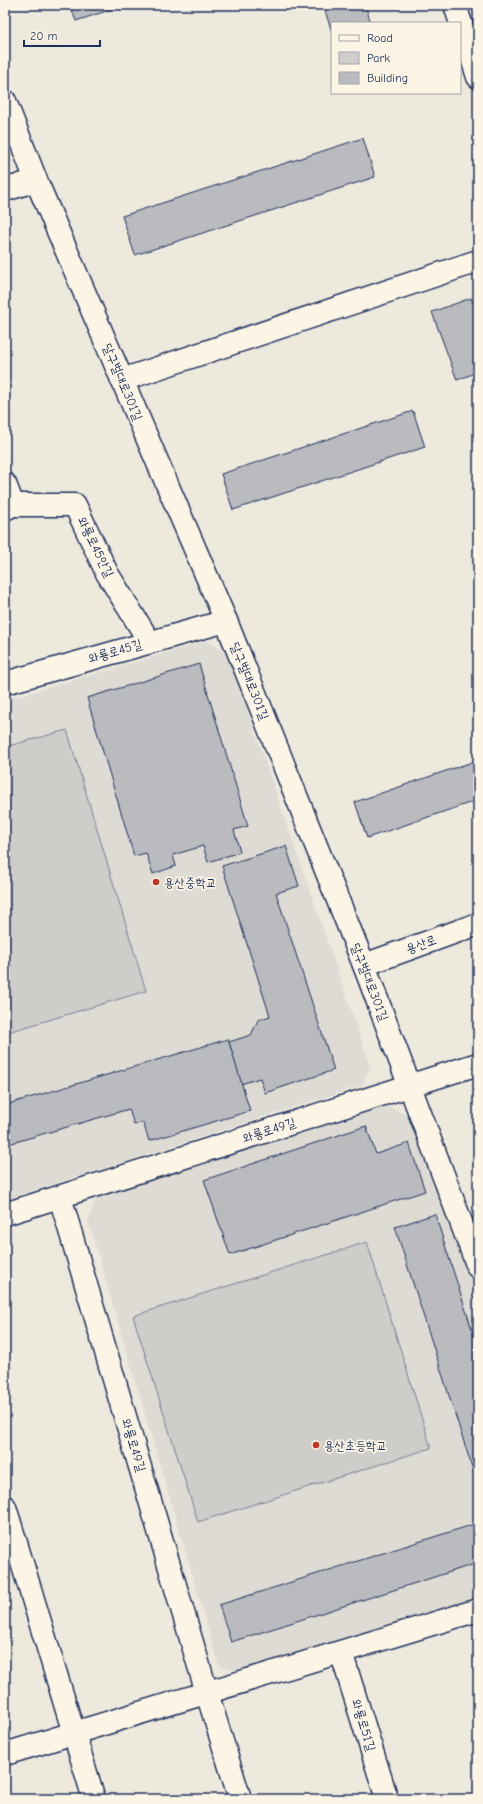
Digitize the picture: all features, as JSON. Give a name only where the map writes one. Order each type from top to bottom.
[{"type":"street","points":[[455,5],[461,22]]},
{"type":"street","points":[[461,23],[478,75]]},
{"type":"street","name":"달구벌대로301길","points":[[5,101],[36,180],[226,621],[364,965],[478,1267]]},
{"type":"street","points":[[5,190],[36,180]]},
{"type":"street","points":[[122,380],[478,261]]},
{"type":"street","name":"와룡로45안길","points":[[5,484],[9,507],[75,505],[107,573],[149,642]]},
{"type":"street","name":"와룡로45길","points":[[5,683],[226,621]]},
{"type":"street","name":"용산로","points":[[364,965],[478,924]]},
{"type":"street","name":"와룡로49길","points":[[5,1214],[478,1064]]},
{"type":"street","name":"와룡로49길","points":[[60,1197],[207,1693]]},
{"type":"street","points":[[5,1507],[94,1799]]},
{"type":"street","points":[[5,1754],[478,1610]]},
{"type":"street","name":"와룡로51길","points":[[341,1652],[387,1799]]},
{"type":"street","points":[[207,1693],[240,1799]]},
{"type":"shaded area","name":"용산중학교","points":[[207,641],[228,654],[370,1065],[363,1085],[5,1200],[5,700]]},
{"type":"shaded area","name":"용산초등학교","points":[[387,1106],[414,1119],[478,1292],[478,1599],[241,1672],[219,1666],[88,1220],[97,1196]]},
{"type":"green space","points":[[67,730],[146,991],[5,1033],[5,747]]},
{"type":"green space","points":[[367,1242],[431,1448],[198,1522],[133,1316]]},
{"type":"building","points":[[70,5],[125,5],[76,21]]},
{"type":"building","points":[[323,5],[365,5],[371,22],[331,22],[331,29]]},
{"type":"building","points":[[363,138],[375,177],[135,255],[122,216]]},
{"type":"building","points":[[471,298],[478,317],[478,372],[457,380],[432,312]]},
{"type":"building","points":[[413,411],[425,447],[233,510],[221,474]]},
{"type":"building","points":[[478,487],[478,506],[472,489]]},
{"type":"building","points":[[199,664],[248,826],[234,830],[240,852],[208,862],[203,846],[173,855],[176,866],[153,874],[146,853],[134,856],[87,698]]},
{"type":"building","points":[[478,760],[478,800],[367,838],[355,802]]},
{"type":"building","points":[[286,846],[299,886],[276,893],[334,1070],[265,1093],[260,1078],[241,1084],[229,1042],[251,1035],[258,1020],[270,1016],[222,866]]},
{"type":"building","points":[[228,1039],[250,1111],[149,1141],[143,1122],[134,1125],[129,1109],[5,1145],[5,1105]]},
{"type":"building","points":[[366,1126],[376,1154],[409,1143],[425,1191],[230,1255],[204,1180]]},
{"type":"building","points":[[435,1214],[478,1348],[478,1486],[395,1227]]},
{"type":"building","points":[[478,1523],[478,1563],[231,1642],[219,1605]]},
{"type":"place","name":"용산중학교","points":[[156,882]]},
{"type":"place","name":"용산초등학교","points":[[316,1445]]}]
